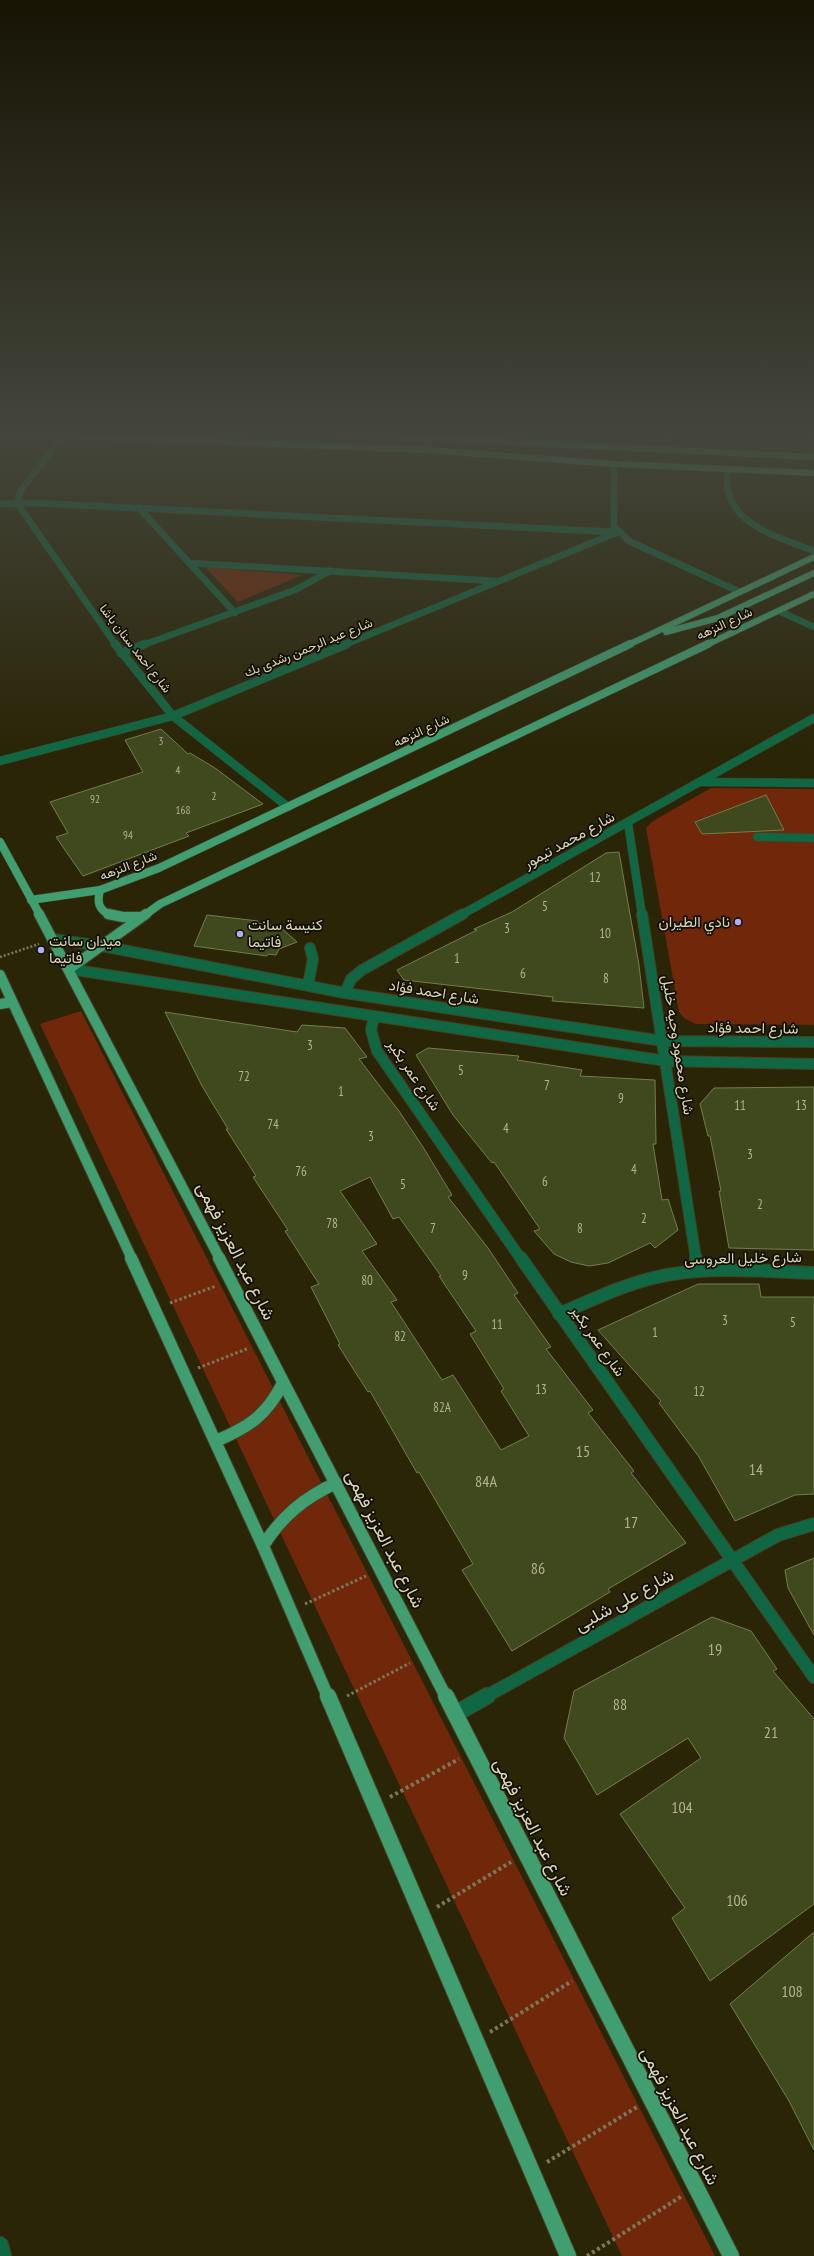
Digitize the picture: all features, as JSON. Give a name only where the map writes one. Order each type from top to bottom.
[{"type":"main road","name":"شارع النزهه","points":[[31,900],[100,890],[159,868],[814,557]]},
{"type":"main road","points":[[648,636],[718,618],[814,573]]},
{"type":"main road","name":"شارع النزهه","points":[[69,969],[102,946],[139,917],[186,891],[814,594]]},
{"type":"main road","name":"شارع عبد العزيز فهمى","points":[[0,842],[69,969],[381,1569],[731,2256]]},
{"type":"main road","points":[[100,890],[97,898],[98,906],[105,913],[115,917],[139,917]]},
{"type":"main road","points":[[0,975],[6,1003],[155,1309],[263,1546],[568,2256]]},
{"type":"main road","points":[[216,1441],[238,1432],[259,1419],[274,1402],[283,1383]]},
{"type":"main road","points":[[263,1546],[276,1525],[293,1507],[314,1493],[336,1483]]},
{"type":"street","name":"شارع احمد سنان باشا","points":[[41,538],[121,653],[173,716],[288,807]]},
{"type":"street","points":[[166,538],[235,613]]},
{"type":"street","name":"شارع عبد الرحمن رشدى بك","points":[[0,761],[173,716],[603,538]]},
{"type":"street","points":[[626,538],[740,592]]},
{"type":"street","points":[[783,538],[814,551]]},
{"type":"street","points":[[189,563],[499,581]]},
{"type":"street","points":[[121,653],[295,590],[330,571]]},
{"type":"street","points":[[779,611],[814,627]]},
{"type":"street","name":"شارع محمد تيمور","points":[[345,993],[347,984],[353,976],[362,970],[814,718]]},
{"type":"street","points":[[700,782],[814,783]]},
{"type":"street","name":"شارع محمود وجيه خليل","points":[[628,823],[698,1271]]},
{"type":"street","points":[[757,837],[813,839]]},
{"type":"street","name":"شارع احمد فؤاد","points":[[52,939],[102,946],[345,993],[663,1041],[814,1042]]},
{"type":"street","points":[[308,985],[313,960],[310,948]]},
{"type":"street","points":[[69,969],[666,1061],[814,1064]]},
{"type":"street","name":"شارع عمر بكير","points":[[374,1017],[371,1030],[377,1051],[731,1561],[814,1677]]},
{"type":"street","name":"شارع خليل العروسى","points":[[559,1314],[636,1283],[667,1275],[698,1271],[814,1273]]},
{"type":"street","name":"شارع على شلبى","points":[[455,1714],[778,1535],[814,1524]]},
{"type":"street","points":[[0,2245],[3,2256]]},
{"type":"path","points":[[0,957],[52,939]]},
{"type":"path","points":[[155,1309],[231,1281]]},
{"type":"path","points":[[185,1373],[262,1342]]},
{"type":"path","points":[[291,1610],[381,1569]]},
{"type":"path","points":[[331,1704],[425,1656]]},
{"type":"path","points":[[374,1806],[474,1751]]},
{"type":"path","points":[[422,1916],[525,1853]]},
{"type":"path","points":[[476,2040],[586,1972]]},
{"type":"path","points":[[532,2171],[651,2098]]},
{"type":"path","points":[[587,2256],[696,2187]]},
{"type":"shaded area","points":[[205,567],[302,575],[238,602]]},
{"type":"shaded area","name":"نادي الطيران","points":[[711,788],[814,789],[814,1025],[696,1024],[685,1019],[679,1012],[646,828],[653,821]]},
{"type":"shaded area","points":[[81,1011],[715,2256],[622,2256],[40,1024]]},
{"type":"building","points":[[161,729],[188,754],[190,753],[215,768],[263,804],[186,833],[189,836],[83,876],[56,837],[68,833],[50,802],[143,772],[125,740]]},
{"type":"building","points":[[766,795],[784,830],[702,834],[695,822]]},
{"type":"building","points":[[619,852],[639,965],[644,1008],[552,1001],[553,997],[404,980],[397,970],[477,930],[474,929],[512,912],[606,853]]},
{"type":"building","name":"كنيسة سانت فاتيما","points":[[207,915],[258,921],[257,923],[279,926],[297,942],[279,949],[276,955],[268,954],[267,956],[194,946]]},
{"type":"building","points":[[165,1012],[297,1032],[302,1025],[345,1028],[367,1057],[359,1059],[399,1111],[423,1147],[452,1195],[448,1197],[488,1248],[518,1293],[514,1295],[551,1347],[546,1349],[593,1410],[588,1413],[634,1471],[631,1473],[686,1543],[608,1589],[610,1592],[512,1651],[462,1570],[473,1564],[419,1472],[417,1473],[370,1391],[368,1392],[338,1345],[340,1344],[311,1287],[319,1284],[285,1231],[288,1230],[253,1177],[256,1176],[226,1129],[228,1129],[202,1086]],"holes":[[[370,1177],[393,1219],[399,1217],[441,1276],[439,1276],[476,1331],[470,1334],[504,1389],[501,1391],[529,1436],[501,1450],[453,1375],[442,1380],[391,1302],[397,1300],[362,1251],[377,1244],[340,1191]]]},
{"type":"building","points":[[428,1048],[519,1056],[517,1060],[582,1070],[580,1076],[655,1080],[656,1144],[653,1144],[662,1200],[668,1199],[678,1230],[655,1248],[650,1243],[608,1263],[589,1266],[571,1262],[554,1254],[534,1231],[540,1229],[494,1162],[492,1163],[453,1115],[416,1055]]},
{"type":"building","points":[[814,1087],[814,1250],[729,1248],[719,1191],[721,1191],[710,1136],[708,1136],[700,1104],[714,1088]]},
{"type":"building","points":[[698,1284],[759,1284],[761,1297],[814,1297],[814,1494],[795,1495],[735,1521],[699,1457],[659,1403],[661,1401],[598,1330]]},
{"type":"building","points":[[814,1558],[814,1635],[788,1588],[785,1570]]},
{"type":"building","points":[[712,1617],[751,1631],[777,1669],[773,1671],[814,1719],[814,1904],[710,1981],[672,1918],[685,1908],[620,1814],[701,1758],[688,1738],[597,1795],[564,1738],[574,1691]]},
{"type":"building","points":[[814,1932],[814,2150],[789,2101],[730,2004]]},
{"type":"place","name":"نادي الطيران","points":[[738,922]]},
{"type":"place","name":"كنيسة سانت فاتيما","points":[[240,934]]},
{"type":"place","name":"ميدان سانت فاتيما","points":[[41,950]]}]
